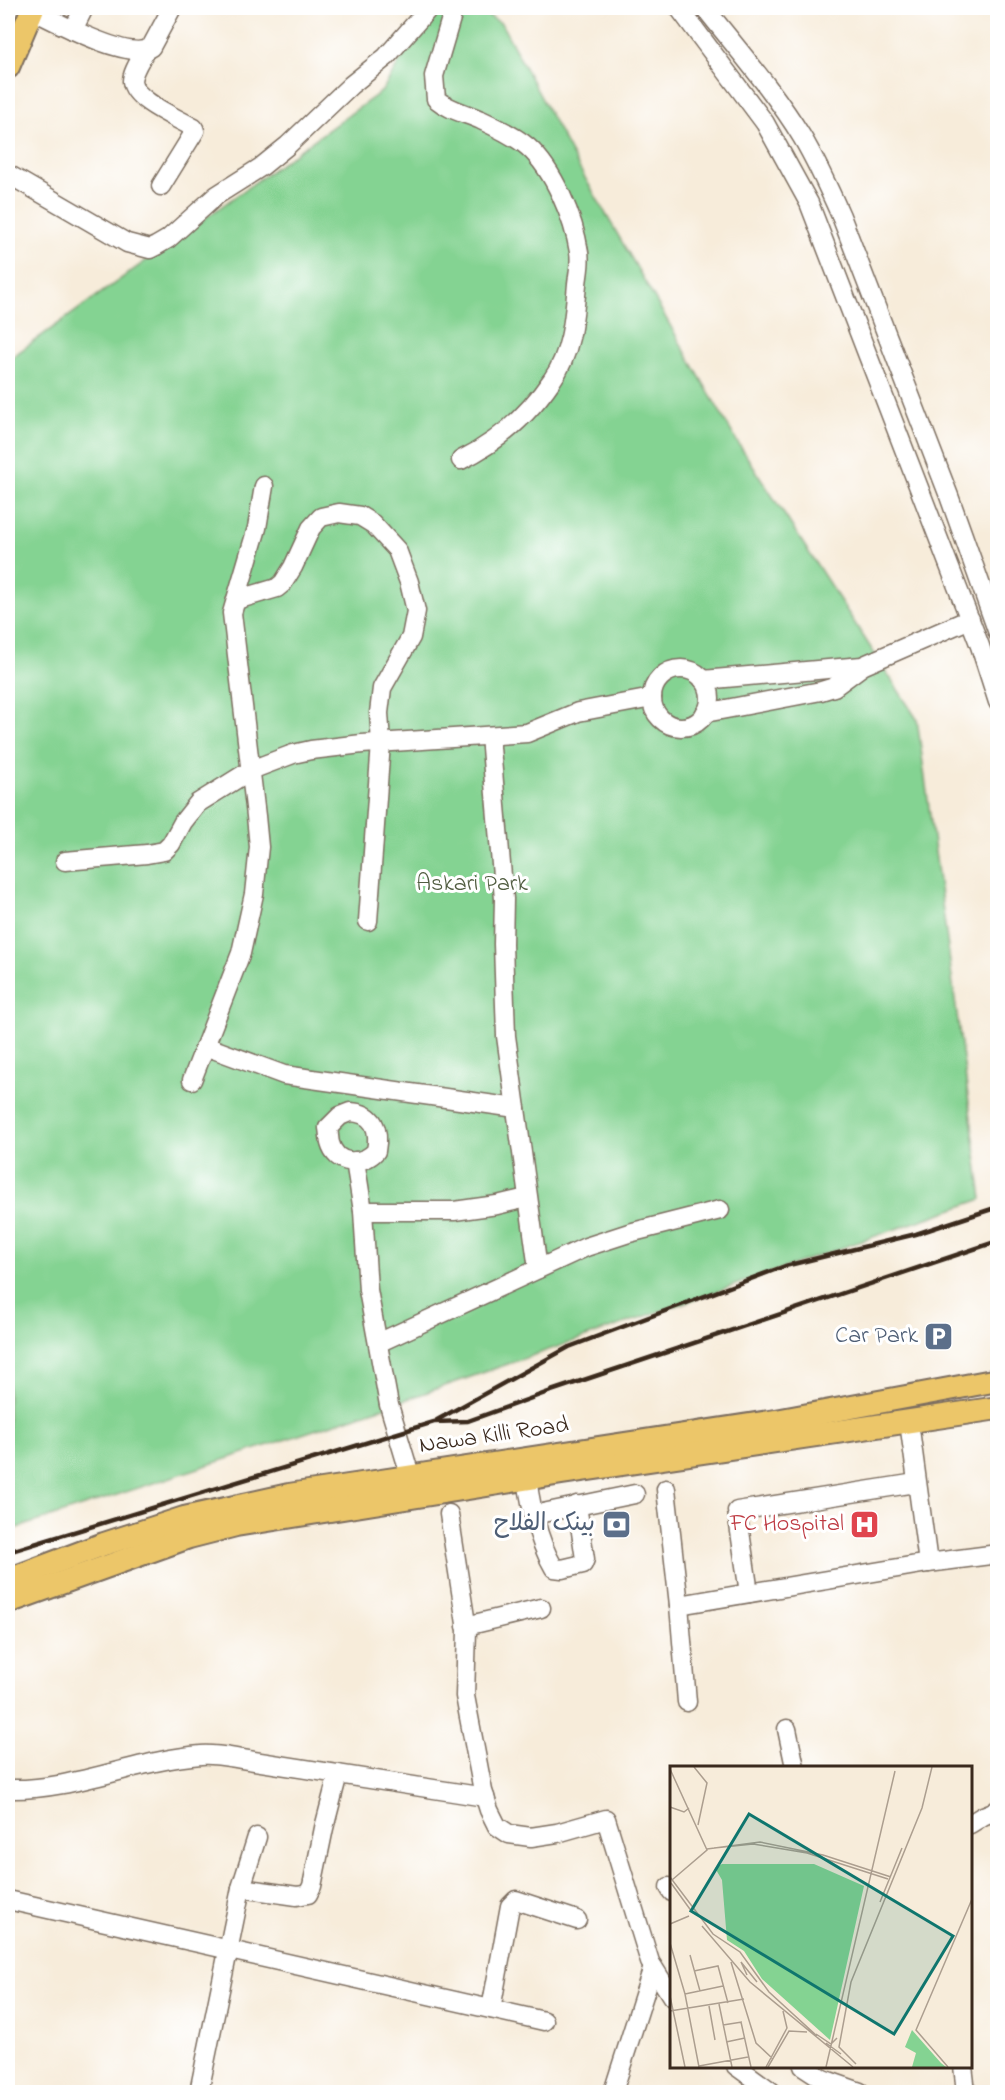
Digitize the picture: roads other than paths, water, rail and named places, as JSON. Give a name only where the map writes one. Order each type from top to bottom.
[{"type":"main road","points":[[8,67],[32,9]]},
{"type":"main road","name":"Nawa Killi Road","points":[[8,1580],[104,1544],[184,1518],[289,1495],[776,1421],[998,1380]]},
{"type":"main road","name":"Nawa Killi Road","points":[[8,1602],[214,1530],[527,1478],[998,1408]]},
{"type":"street","points":[[74,30],[84,8]]},
{"type":"street","points":[[161,186],[195,131],[194,128],[143,99],[134,88],[132,78],[145,51],[151,47],[172,8]]},
{"type":"street","points":[[8,174],[127,243],[150,249],[217,195],[261,167],[287,146],[351,85],[386,57],[429,8]]},
{"type":"street","points":[[454,8],[434,76],[435,99],[444,106],[496,128],[529,148],[548,172],[561,194],[572,222],[580,255],[573,321],[567,350],[554,379],[508,431],[486,447],[461,460]]},
{"type":"street","points":[[679,8],[765,123],[809,203],[970,619],[998,702]]},
{"type":"street","points":[[705,8],[779,102],[803,138],[825,180],[945,484],[998,633]]},
{"type":"street","points":[[32,9],[74,30],[116,47],[145,51]]},
{"type":"street","points":[[192,1080],[241,953],[254,894],[259,847],[232,614],[257,528],[264,486]]},
{"type":"street","points":[[236,600],[277,588],[284,583],[310,528],[321,516],[339,513],[360,516],[374,524],[397,550],[417,611],[411,637],[382,688],[379,713],[381,743],[368,921]]},
{"type":"street","points":[[705,713],[834,687],[862,666],[970,619]]},
{"type":"street","points":[[704,680],[862,666]]},
{"type":"street","points":[[681,669],[693,672],[704,680],[709,692],[709,704],[705,713],[693,724],[681,727],[668,724],[658,716],[652,704],[652,698],[652,691],[658,680],[668,671],[681,669]]},
{"type":"street","points":[[65,861],[147,855],[164,851],[198,803],[251,770],[311,750],[527,733],[578,712],[652,698]]},
{"type":"street","points":[[490,736],[504,899],[502,944],[506,1036],[538,1269]]},
{"type":"street","points":[[205,1046],[284,1074],[516,1108]]},
{"type":"street","points":[[355,1161],[363,1211],[368,1290],[389,1406],[410,1475]]},
{"type":"street","points":[[363,1211],[454,1211],[528,1198]]},
{"type":"street","points":[[378,1343],[586,1247],[629,1233],[720,1210]]},
{"type":"street","points":[[909,1422],[928,1563]]},
{"type":"street","points":[[527,1478],[530,1506],[554,1568],[562,1569],[583,1564],[585,1559],[577,1505]]},
{"type":"street","points":[[749,1593],[737,1511],[916,1483]]},
{"type":"street","points":[[666,1489],[687,1702]]},
{"type":"street","points":[[533,1515],[635,1494]]},
{"type":"street","points":[[448,1514],[466,1626],[465,1696],[489,1810],[497,1826],[509,1834],[531,1837],[548,1835],[606,1820],[650,1962],[670,1994]]},
{"type":"street","points":[[679,1605],[928,1563],[998,1554]]},
{"type":"street","points":[[466,1626],[541,1608]]},
{"type":"street","points":[[787,1729],[795,1766]]},
{"type":"street","points":[[8,1789],[38,1789],[202,1755],[242,1759],[485,1797]]},
{"type":"street","points":[[241,1888],[297,1896],[308,1894],[312,1886],[338,1774]]},
{"type":"street","points":[[972,1823],[998,1810]]},
{"type":"street","points":[[199,2092],[241,1888],[257,1837]]},
{"type":"street","points":[[8,1900],[544,2021]]},
{"type":"street","points":[[491,2009],[510,1906],[516,1900],[577,1920]]},
{"type":"street","points":[[612,2092],[653,1967]]},
{"type":"street","points":[[737,2067],[772,2092]]},
{"type":"street","points":[[805,2067],[823,2079],[860,2092]]},
{"type":"street","points":[[962,2092],[963,2067]]},
{"type":"railway","points":[[437,1420],[569,1347],[785,1266],[916,1234],[998,1207]]},
{"type":"railway","points":[[8,1552],[434,1422],[468,1421],[998,1241]]},
{"type":"place","name":"Car Park","points":[[939,1336]]},
{"type":"place","name":"بینک الفلاح","points":[[616,1524]]},
{"type":"place","name":"FC Hospital","points":[[865,1524]]},
{"type":"park label","name":"Askari Park","points":[[472,884]]}]
